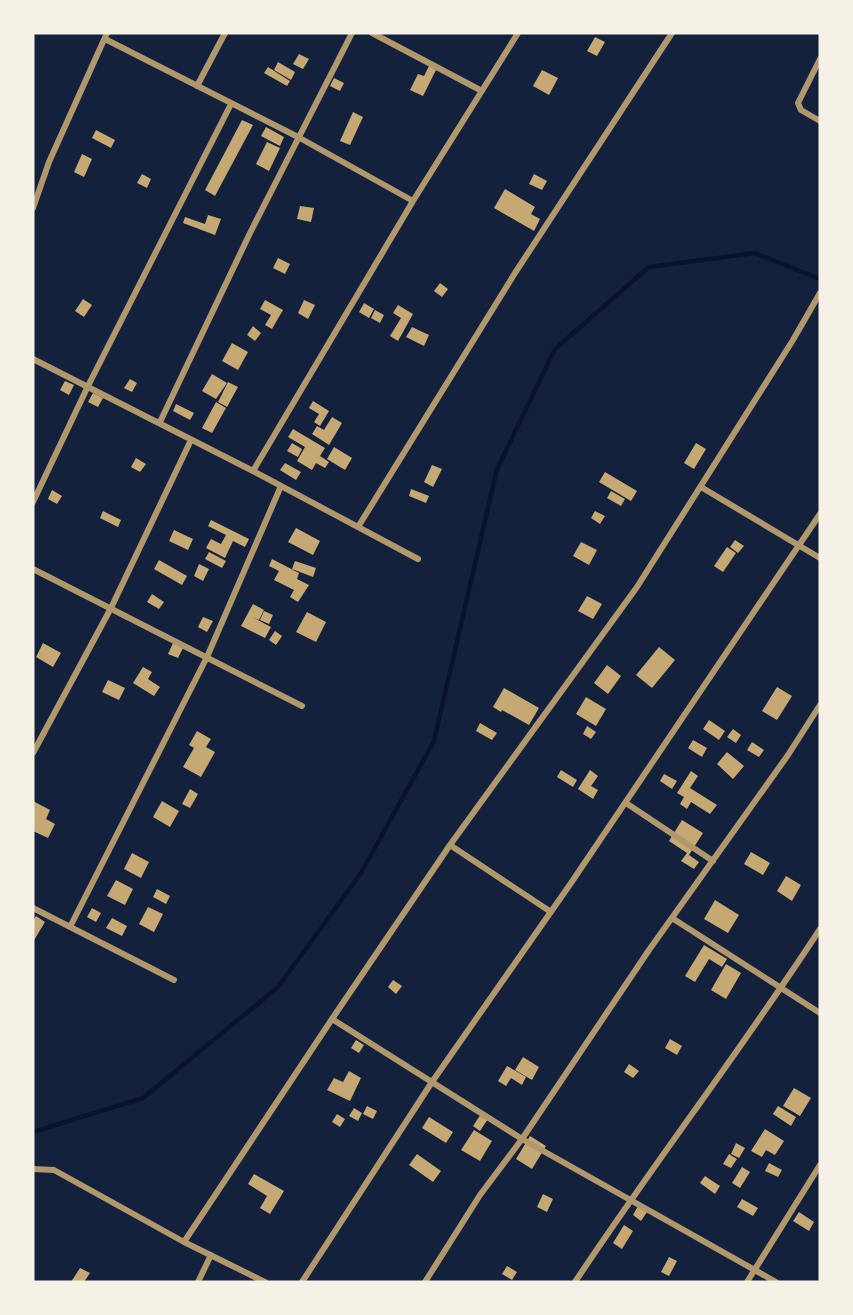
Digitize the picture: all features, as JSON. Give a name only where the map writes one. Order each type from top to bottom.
[{"type":"street","points":[[196,86],[225,33]]},
{"type":"street","points":[[160,422],[298,137],[352,33]]},
{"type":"street","points":[[372,33],[482,91]]},
{"type":"street","points":[[253,471],[413,201],[518,33]]},
{"type":"street","points":[[358,527],[515,273],[672,33]]},
{"type":"street","points":[[33,208],[49,162],[106,36],[196,86],[298,137],[413,201]]},
{"type":"street","points":[[820,59],[798,103],[801,110],[820,121]]},
{"type":"street","points":[[33,502],[88,386],[231,104]]},
{"type":"street","points":[[184,1242],[450,845],[637,587],[820,293]]},
{"type":"street","points":[[33,359],[160,422],[418,559]]},
{"type":"street","points":[[33,753],[111,608],[191,440]]},
{"type":"street","points":[[70,927],[207,657],[281,486]]},
{"type":"street","points":[[701,487],[820,558]]},
{"type":"street","points":[[302,1282],[432,1082],[626,803],[820,514]]},
{"type":"street","points":[[33,569],[302,706]]},
{"type":"street","points":[[425,1282],[480,1195],[522,1139],[649,950],[788,755],[820,705]]},
{"type":"street","points":[[626,803],[713,861]]},
{"type":"street","points":[[450,845],[551,912]]},
{"type":"street","points":[[33,908],[174,980]]},
{"type":"street","points":[[672,918],[820,1013]]},
{"type":"street","points":[[575,1282],[629,1200],[782,988],[820,929]]},
{"type":"street","points":[[332,1019],[522,1139],[776,1282]]},
{"type":"street","points":[[747,1282],[820,1165]]},
{"type":"street","points":[[33,1169],[54,1170],[184,1242],[265,1282]]},
{"type":"street","points":[[198,1282],[211,1255]]},
{"type":"building","points":[[595,37],[605,42],[597,56],[587,51]]},
{"type":"building","points":[[299,54],[309,59],[303,69],[293,64]]},
{"type":"building","points":[[278,62],[295,72],[291,80],[274,70]]},
{"type":"building","points":[[429,66],[436,70],[423,96],[410,90],[418,74],[424,76]]},
{"type":"building","points":[[268,67],[290,81],[287,86],[264,73]]},
{"type":"building","points":[[542,70],[558,78],[549,95],[533,86]]},
{"type":"building","points":[[334,78],[344,83],[340,91],[330,86]]},
{"type":"building","points":[[353,112],[363,117],[350,145],[340,141]]},
{"type":"building","points":[[242,120],[253,125],[215,196],[205,190]]},
{"type":"building","points":[[266,127],[284,137],[280,146],[261,136]]},
{"type":"building","points":[[96,130],[115,140],[111,148],[92,138]]},
{"type":"building","points":[[267,142],[280,148],[269,171],[256,164]]},
{"type":"building","points":[[82,154],[92,159],[84,177],[74,172]]},
{"type":"building","points":[[142,174],[151,179],[147,188],[137,183]]},
{"type":"building","points":[[534,174],[547,181],[542,190],[529,184]]},
{"type":"building","points":[[505,189],[535,207],[531,214],[540,219],[534,231],[494,208]]},
{"type":"building","points":[[300,206],[314,208],[311,222],[297,219]]},
{"type":"building","points":[[208,215],[221,219],[215,235],[183,223],[185,217],[205,224]]},
{"type":"building","points":[[278,258],[290,264],[285,274],[273,268]]},
{"type":"building","points":[[440,283],[448,289],[442,297],[434,291]]},
{"type":"building","points":[[83,299],[92,305],[84,317],[75,311]]},
{"type":"building","points":[[265,300],[283,310],[272,329],[265,325],[271,315],[260,309]]},
{"type":"building","points":[[304,300],[315,305],[308,319],[298,313]]},
{"type":"building","points":[[364,303],[374,309],[369,318],[359,312]]},
{"type":"building","points":[[398,305],[413,314],[398,341],[390,336],[401,318],[393,313]]},
{"type":"building","points":[[375,310],[384,315],[380,323],[371,318]]},
{"type":"building","points":[[253,326],[261,333],[255,341],[247,335]]},
{"type":"building","points":[[412,327],[429,335],[424,346],[406,337]]},
{"type":"building","points":[[232,343],[248,352],[238,370],[222,361]]},
{"type":"building","points":[[212,374],[227,383],[216,399],[202,391]]},
{"type":"building","points":[[130,379],[137,383],[132,392],[124,388]]},
{"type":"building","points":[[65,381],[74,385],[69,395],[60,390]]},
{"type":"building","points":[[228,382],[238,387],[227,407],[218,402]]},
{"type":"building","points":[[93,393],[103,398],[98,407],[88,402]]},
{"type":"building","points":[[313,401],[329,411],[320,426],[314,422],[319,414],[309,408]]},
{"type":"building","points":[[216,402],[226,408],[212,433],[202,428]]},
{"type":"building","points":[[176,404],[194,413],[190,420],[173,411]]},
{"type":"building","points":[[332,417],[342,423],[329,445],[312,434],[317,426],[324,430]]},
{"type":"building","points":[[293,429],[325,448],[320,456],[329,462],[325,468],[316,463],[312,470],[297,461],[305,447],[288,437]]},
{"type":"building","points":[[292,443],[302,449],[298,457],[287,451]]},
{"type":"building","points":[[696,443],[706,449],[694,469],[684,463]]},
{"type":"building","points":[[334,447],[352,458],[345,470],[327,459]]},
{"type":"building","points":[[136,458],[146,464],[140,472],[131,467]]},
{"type":"building","points":[[285,463],[301,472],[296,480],[280,470]]},
{"type":"building","points":[[432,465],[442,469],[433,487],[424,482]]},
{"type":"building","points":[[605,472],[637,491],[631,501],[599,482]]},
{"type":"building","points":[[411,489],[429,496],[426,503],[409,496]]},
{"type":"building","points":[[52,490],[62,496],[57,504],[48,499]]},
{"type":"building","points":[[611,491],[625,499],[621,506],[607,498]]},
{"type":"building","points":[[103,511],[121,520],[118,527],[100,518]]},
{"type":"building","points":[[595,511],[605,516],[600,524],[591,518]]},
{"type":"building","points":[[211,520],[249,539],[245,547],[233,541],[225,558],[206,548],[211,539],[221,544],[226,535],[208,526]]},
{"type":"building","points":[[296,528],[320,541],[313,555],[288,542]]},
{"type":"building","points":[[174,530],[193,539],[188,550],[169,541]]},
{"type":"building","points":[[735,540],[744,546],[738,553],[730,547]]},
{"type":"building","points":[[581,542],[597,550],[589,565],[573,556]]},
{"type":"building","points":[[727,547],[736,553],[723,572],[714,566]]},
{"type":"building","points":[[209,552],[226,561],[222,568],[205,559]]},
{"type":"building","points":[[272,559],[299,573],[297,579],[309,585],[298,602],[290,597],[294,590],[274,580],[279,571],[269,566]]},
{"type":"building","points":[[159,560],[187,576],[182,585],[154,569]]},
{"type":"building","points":[[295,561],[316,568],[313,577],[292,569]]},
{"type":"building","points":[[199,564],[209,569],[203,581],[194,576]]},
{"type":"building","points":[[152,594],[164,602],[159,609],[147,602]]},
{"type":"building","points":[[587,596],[602,604],[593,619],[578,611]]},
{"type":"building","points":[[253,604],[264,610],[259,620],[254,618],[271,627],[265,638],[241,626]]},
{"type":"building","points":[[264,611],[273,615],[269,624],[260,620]]},
{"type":"building","points":[[307,612],[326,622],[316,642],[296,632]]},
{"type":"building","points":[[203,617],[213,621],[207,632],[198,627]]},
{"type":"building","points":[[275,631],[282,636],[276,645],[269,640]]},
{"type":"building","points":[[43,643],[61,653],[53,667],[36,657]]},
{"type":"building","points":[[173,643],[183,648],[178,658],[168,654]]},
{"type":"building","points":[[659,647],[675,660],[652,688],[636,675]]},
{"type":"building","points":[[607,665],[621,676],[608,694],[594,683]]},
{"type":"building","points":[[143,667],[152,672],[148,679],[160,687],[154,696],[133,683]]},
{"type":"building","points":[[108,680],[125,688],[119,700],[102,692]]},
{"type":"building","points":[[777,687],[792,696],[777,720],[762,711]]},
{"type":"building","points":[[504,688],[539,708],[529,725],[493,707]]},
{"type":"building","points":[[586,697],[606,709],[596,726],[576,714]]},
{"type":"building","points":[[709,720],[725,731],[719,740],[703,729]]},
{"type":"building","points":[[480,723],[497,733],[492,740],[476,731]]},
{"type":"building","points":[[587,726],[596,732],[591,739],[583,734]]},
{"type":"building","points":[[733,729],[741,735],[736,743],[727,737]]},
{"type":"building","points":[[197,731],[211,739],[206,747],[215,752],[201,777],[183,767],[194,748],[189,745]]},
{"type":"building","points":[[693,740],[707,748],[702,757],[688,748]]},
{"type":"building","points":[[752,742],[764,750],[759,757],[747,750]]},
{"type":"building","points":[[727,752],[744,766],[733,779],[717,764]]},
{"type":"building","points":[[561,770],[577,780],[573,787],[557,777]]},
{"type":"building","points":[[590,770],[598,776],[591,786],[598,790],[593,799],[578,789]]},
{"type":"building","points":[[691,771],[698,776],[690,788],[717,805],[710,814],[691,802],[687,809],[680,804],[684,797],[677,793]]},
{"type":"building","points":[[664,774],[677,781],[672,789],[660,781]]},
{"type":"building","points":[[190,789],[198,794],[190,808],[182,804]]},
{"type":"building","points":[[33,801],[50,810],[46,819],[55,824],[48,838],[33,831]]},
{"type":"building","points":[[162,801],[179,811],[170,827],[153,817]]},
{"type":"building","points":[[682,820],[703,833],[689,855],[699,862],[694,869],[681,861],[687,853],[669,841]]},
{"type":"building","points":[[751,852],[770,863],[763,875],[744,864]]},
{"type":"building","points":[[132,853],[149,862],[141,878],[124,869]]},
{"type":"building","points":[[786,876],[801,885],[792,901],[777,891]]},
{"type":"building","points":[[116,880],[133,889],[125,905],[107,896]]},
{"type":"building","points":[[157,889],[170,896],[166,904],[153,897]]},
{"type":"building","points":[[715,900],[739,915],[728,933],[704,919]]},
{"type":"building","points":[[148,907],[163,914],[154,932],[139,924]]},
{"type":"building","points":[[92,908],[101,913],[96,922],[87,917]]},
{"type":"building","points":[[36,916],[45,922],[33,942],[33,921]]},
{"type":"building","points":[[112,918],[127,926],[122,936],[106,928]]},
{"type":"building","points":[[704,945],[727,959],[722,967],[709,959],[695,982],[685,976]]},
{"type":"building","points":[[726,964],[741,973],[726,999],[711,990]]},
{"type":"building","points":[[393,980],[402,986],[396,994],[388,987]]},
{"type":"building","points":[[670,1039],[682,1046],[677,1055],[665,1048]]},
{"type":"building","points":[[356,1040],[364,1045],[359,1053],[351,1048]]},
{"type":"building","points":[[523,1057],[539,1067],[532,1080],[515,1070]]},
{"type":"building","points":[[629,1064],[639,1071],[633,1078],[624,1072]]},
{"type":"building","points":[[507,1066],[526,1077],[522,1085],[511,1078],[506,1086],[498,1081]]},
{"type":"building","points":[[349,1071],[361,1078],[350,1101],[327,1090],[334,1078],[343,1082]]},
{"type":"building","points":[[794,1088],[811,1098],[800,1116],[783,1106]]},
{"type":"building","points":[[367,1106],[377,1111],[373,1119],[363,1114]]},
{"type":"building","points":[[778,1106],[796,1117],[791,1126],[773,1114]]},
{"type":"building","points":[[354,1108],[362,1113],[358,1121],[349,1116]]},
{"type":"building","points":[[337,1114],[345,1119],[340,1127],[332,1122]]},
{"type":"building","points":[[481,1114],[488,1119],[480,1131],[473,1126]]},
{"type":"building","points":[[429,1117],[453,1132],[446,1143],[422,1128]]},
{"type":"building","points":[[765,1129],[784,1141],[775,1155],[766,1150],[762,1157],[751,1151]]},
{"type":"building","points":[[474,1130],[492,1141],[480,1161],[461,1150]]},
{"type":"building","points":[[530,1136],[546,1146],[532,1169],[516,1159]]},
{"type":"building","points":[[736,1143],[745,1148],[739,1158],[731,1154]]},
{"type":"building","points":[[417,1154],[441,1171],[433,1182],[409,1165]]},
{"type":"building","points":[[729,1154],[737,1159],[731,1168],[723,1164]]},
{"type":"building","points":[[769,1163],[782,1170],[778,1177],[765,1171]]},
{"type":"building","points":[[742,1167],[750,1172],[740,1188],[732,1183]]},
{"type":"building","points":[[254,1174],[284,1191],[270,1214],[260,1208],[267,1196],[248,1184]]},
{"type":"building","points":[[705,1176],[720,1186],[715,1194],[700,1183]]},
{"type":"building","points":[[543,1194],[553,1199],[547,1212],[537,1207]]},
{"type":"building","points":[[742,1199],[758,1208],[753,1216],[737,1207]]},
{"type":"building","points":[[638,1206],[647,1212],[641,1221],[633,1215]]},
{"type":"building","points":[[799,1212],[814,1222],[809,1231],[793,1221]]},
{"type":"building","points":[[624,1225],[633,1231],[622,1249],[613,1243]]},
{"type":"building","points":[[669,1257],[677,1261],[669,1276],[661,1272]]},
{"type":"building","points":[[507,1266],[517,1272],[512,1280],[502,1274]]},
{"type":"building","points":[[80,1268],[90,1273],[84,1282],[71,1282]]},
{"type":"waterway","points":[[33,1132],[143,1098],[278,987],[361,873],[434,741],[497,469],[555,349],[649,267],[755,253],[820,279]]}]
